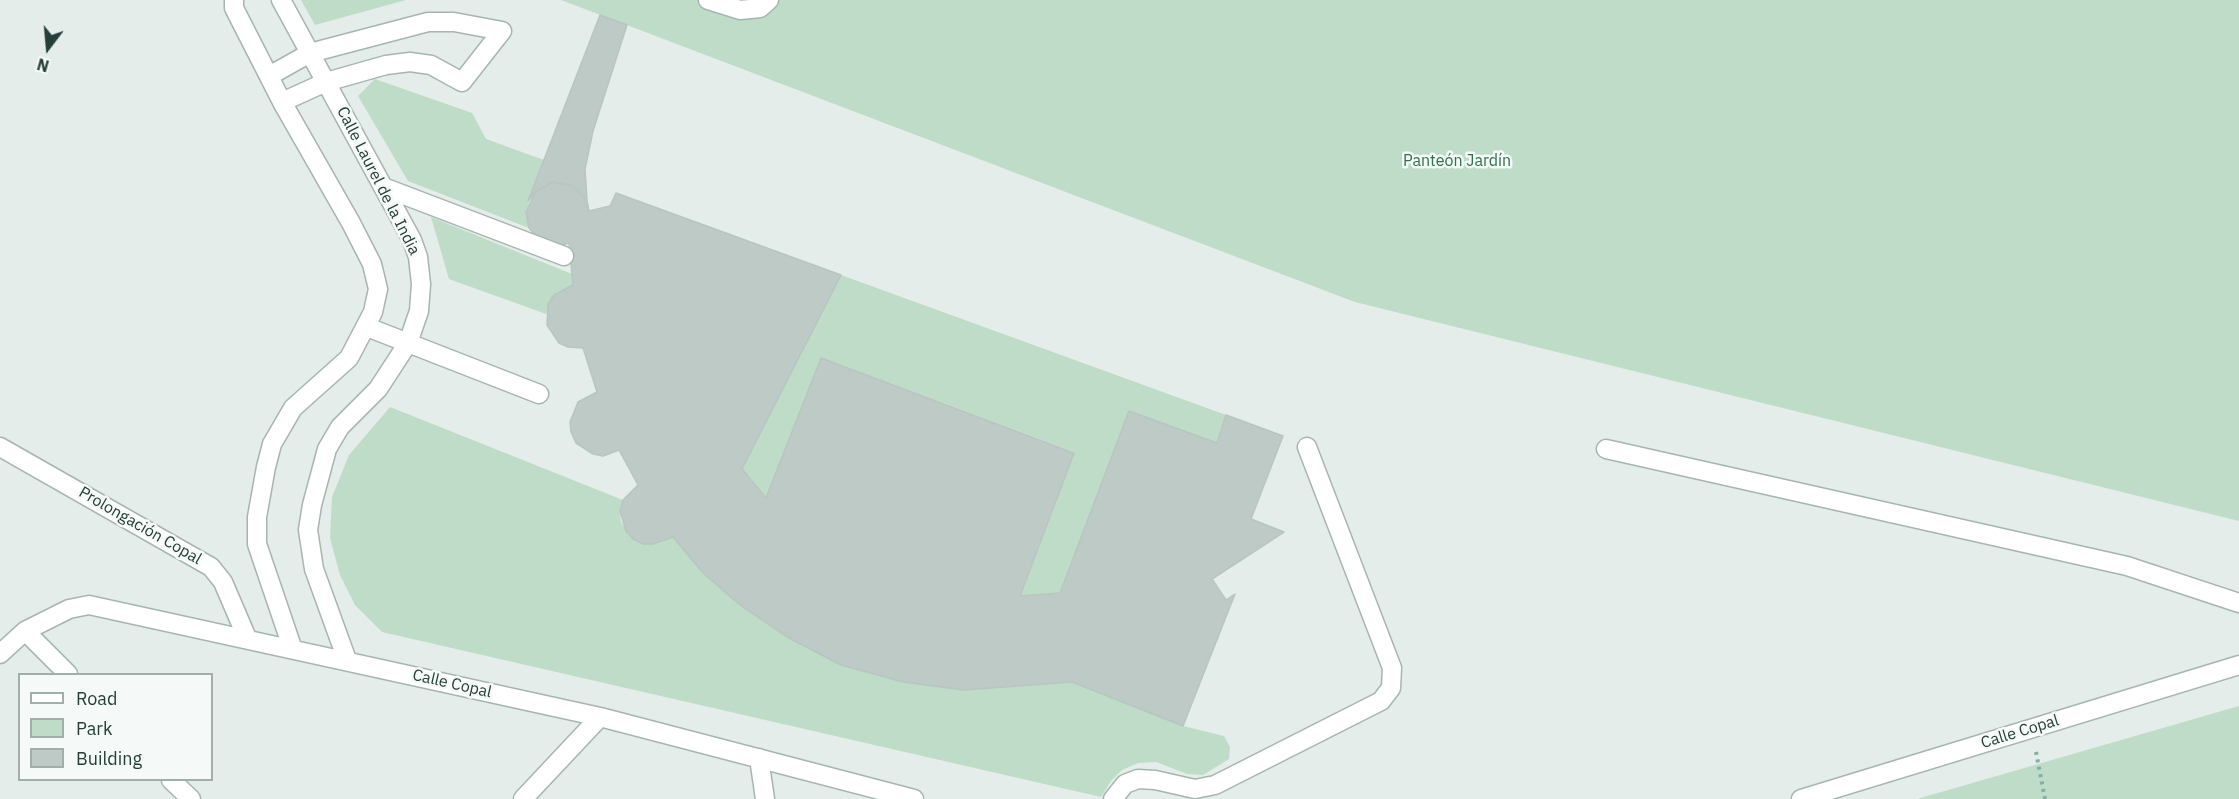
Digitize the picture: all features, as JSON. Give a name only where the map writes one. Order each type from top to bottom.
[{"type":"street","points":[[234,0],[234,8],[282,102],[372,264],[378,289],[367,327],[349,358],[293,408],[272,444],[266,467],[257,517],[257,544],[292,647]]},
{"type":"street","name":"Calle Laurel de la India","points":[[281,0],[383,187],[418,257],[421,298],[408,343],[384,380],[340,427],[327,449],[312,505],[308,530],[314,569],[347,660]]},
{"type":"street","points":[[708,0],[740,10],[760,8],[770,0]]},
{"type":"street","points":[[269,76],[310,53],[428,21],[454,22],[502,31],[462,81],[431,65],[410,62],[386,65],[326,82],[282,102]]},
{"type":"street","points":[[383,187],[564,255]]},
{"type":"street","points":[[367,327],[539,394]]},
{"type":"street","name":"Prolongación Copal","points":[[0,447],[211,567],[223,582],[247,638]]},
{"type":"street","points":[[1113,799],[1125,784],[1138,779],[1155,780],[1195,789],[1215,785],[1381,701],[1391,688],[1392,668],[1307,447]]},
{"type":"street","points":[[1606,449],[2127,566],[2239,603]]},
{"type":"street","name":"Calle Copal","points":[[0,654],[25,631],[69,609],[89,605],[292,647],[600,717],[914,799]]},
{"type":"street","points":[[25,631],[66,673]]},
{"type":"street","name":"Calle Copal","points":[[1801,799],[2239,665]]},
{"type":"street","points":[[527,797],[600,717]]},
{"type":"street","points":[[759,758],[765,799]]},
{"type":"street","points":[[172,781],[190,799]]},
{"type":"path","points":[[2032,728],[2045,799]]},
{"type":"green space","points":[[301,0],[406,0],[315,25]]},
{"type":"green space","name":"Panteón Jardín","points":[[561,0],[2239,0],[2239,521],[1355,302]]},
{"type":"green space","points":[[375,79],[472,113],[486,139],[544,160],[526,211],[529,228],[408,181],[358,96]]},
{"type":"green space","points":[[431,217],[572,274],[573,285],[554,295],[546,314],[449,279]]},
{"type":"green space","points":[[841,275],[1226,415],[1217,443],[1129,412],[1060,593],[1020,596],[1074,452],[822,358],[766,498],[742,469]]},
{"type":"green space","points":[[390,407],[623,500],[620,511],[621,522],[633,539],[643,544],[653,544],[673,537],[703,573],[740,605],[787,637],[841,665],[903,682],[964,690],[1072,682],[1183,726],[1224,736],[1230,747],[1229,759],[1203,775],[1187,774],[1156,762],[1138,763],[1122,770],[1111,781],[1101,797],[382,632],[355,605],[340,575],[330,538],[332,497],[349,455]]},
{"type":"green space","points":[[2239,706],[2239,799],[1917,799]]},
{"type":"building","points":[[600,15],[627,25],[593,131],[585,169],[587,201],[573,186],[553,182],[535,192],[528,201]]},
{"type":"building","points":[[553,182],[573,186],[587,201],[589,211],[610,206],[616,193],[841,275],[742,469],[766,498],[821,358],[1074,453],[1020,596],[1060,593],[1129,411],[1217,443],[1226,415],[1283,436],[1251,519],[1284,532],[1212,579],[1226,600],[1235,594],[1183,726],[1072,682],[964,690],[903,682],[841,665],[787,637],[740,605],[703,573],[673,537],[653,544],[643,544],[633,539],[626,531],[620,511],[623,500],[638,485],[619,450],[603,456],[593,454],[576,443],[571,432],[570,422],[578,402],[597,392],[583,348],[568,347],[559,343],[547,325],[548,304],[554,295],[573,285],[569,243],[559,246],[539,240],[529,228],[526,212],[535,192]]}]
